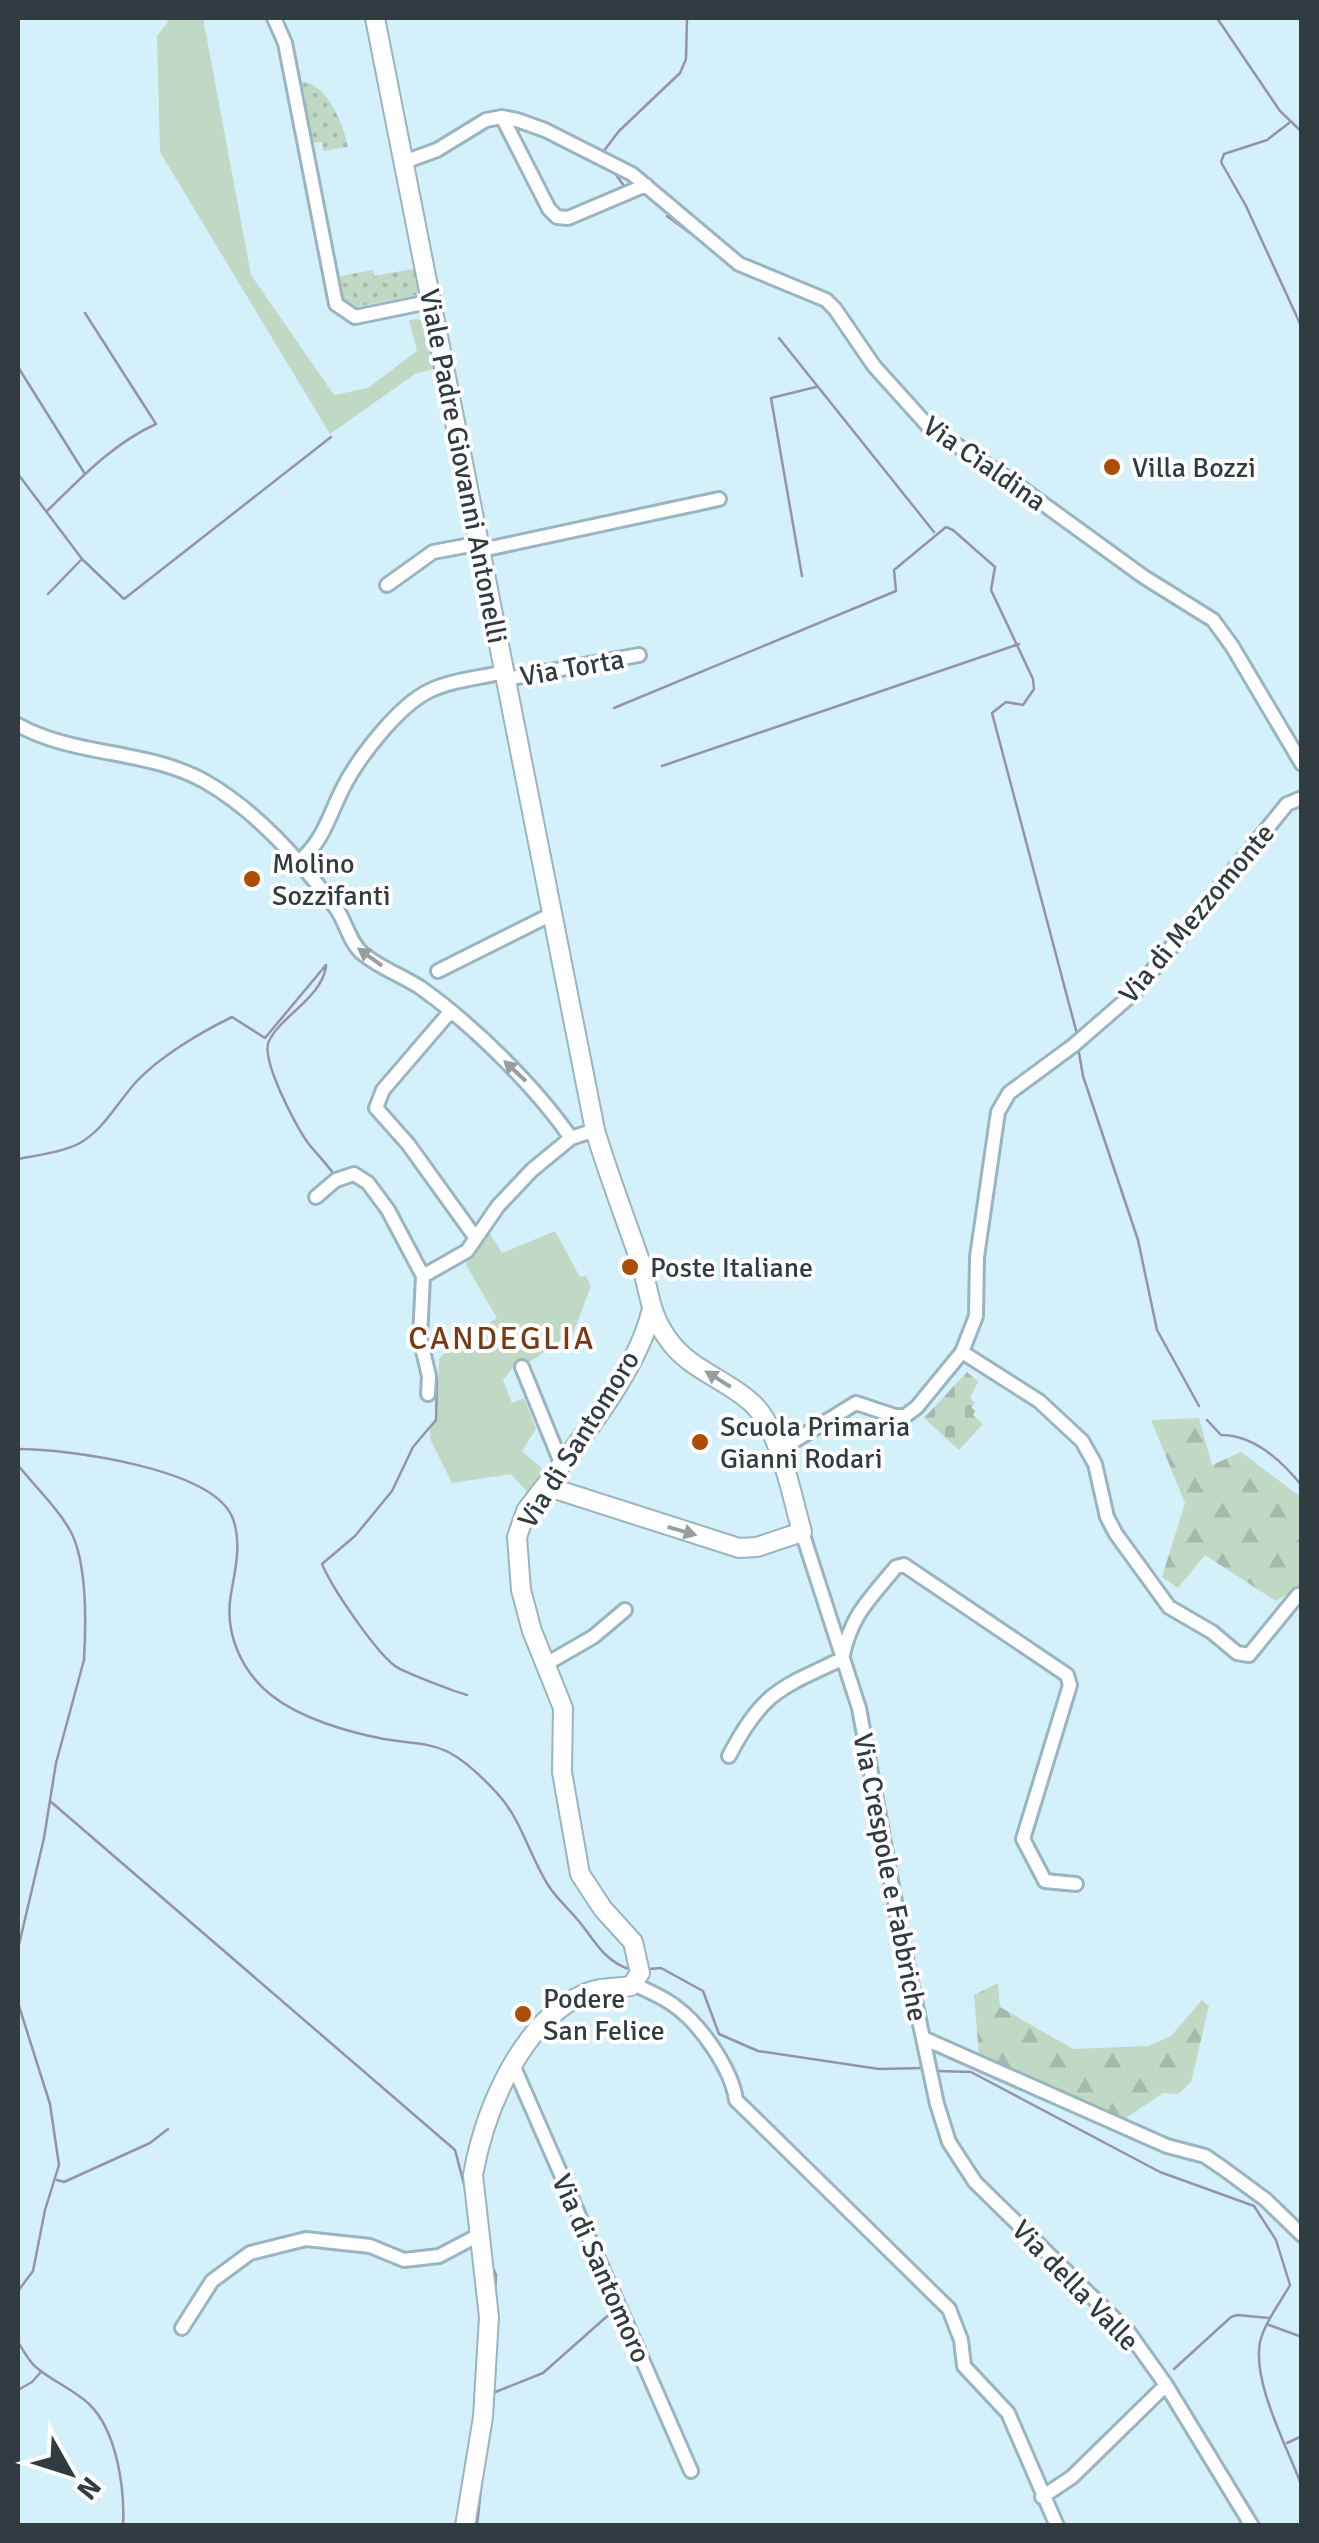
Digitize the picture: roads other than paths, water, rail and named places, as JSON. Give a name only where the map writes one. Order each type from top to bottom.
[{"type":"main road","name":"Viale Padre Giovanni Antonelli","points":[[375,18],[595,1130],[643,1269],[651,1312]]},
{"type":"main road","points":[[554,1480],[739,1548],[757,1547],[802,1532],[778,1451],[758,1408],[683,1356],[651,1312]]},
{"type":"main road","name":"Via di Santomoro","points":[[637,1972],[630,1938],[580,1874],[562,1772],[563,1708],[532,1631],[521,1590],[516,1546],[522,1516],[554,1480],[634,1354],[651,1312]]},
{"type":"main road","points":[[465,2526],[475,2476],[489,2317],[477,2236],[473,2176],[476,2155],[513,2065],[530,2037],[558,2012],[592,1991],[637,1972]]},
{"type":"street","points":[[274,18],[285,43],[336,304],[355,317],[433,301]]},
{"type":"street","points":[[404,162],[437,150],[483,121],[502,117],[548,209],[557,217],[568,218],[646,185]]},
{"type":"street","name":"Via Cialdina","points":[[502,117],[544,130],[619,166],[739,264],[826,300],[884,380],[929,427],[1212,620],[1232,646],[1302,764]]},
{"type":"street","points":[[387,585],[432,552],[481,547],[719,499]]},
{"type":"street","name":"Via Torta","points":[[298,862],[320,840],[352,773],[406,708],[423,694],[442,686],[639,655]]},
{"type":"street","points":[[18,725],[40,736],[150,760],[203,780],[257,821],[298,862],[338,911],[362,953],[422,988],[450,1012],[528,1084],[571,1138]]},
{"type":"street","name":"Via di Mezzomonte","points":[[778,1451],[856,1403],[894,1416],[909,1414],[962,1352],[976,1316],[976,1256],[1002,1102],[1024,1078],[1074,1045],[1136,992],[1287,804],[1302,798]]},
{"type":"street","points":[[438,971],[552,914]]},
{"type":"street","points":[[450,1012],[382,1090],[376,1108],[405,1140],[476,1237]]},
{"type":"street","points":[[423,1276],[460,1257],[516,1185],[571,1138],[595,1130]]},
{"type":"street","points":[[316,1197],[349,1174],[363,1178],[388,1210],[423,1276],[420,1338],[429,1376],[428,1394]]},
{"type":"street","points":[[962,1352],[1038,1401],[1082,1441],[1095,1464],[1116,1534],[1178,1615],[1212,1632],[1237,1653],[1250,1655],[1298,1595],[1302,1596]]},
{"type":"street","points":[[522,1367],[554,1480]]},
{"type":"street","name":"Via Crespole e Fabbriche","points":[[802,1532],[859,1708],[923,2038],[1167,2146],[1205,2156],[1266,2200],[1302,2235]]},
{"type":"street","points":[[729,1756],[746,1723],[766,1699],[842,1660],[848,1629],[855,1618],[896,1567],[904,1565],[1066,1675],[1070,1684],[1024,1840],[1045,1881],[1076,1884]]},
{"type":"street","points":[[546,1664],[593,1637],[625,1610]]},
{"type":"street","points":[[637,1972],[689,2019],[733,2079],[736,2100],[949,2309],[962,2340],[964,2366],[1008,2413],[1056,2526]]},
{"type":"street","name":"Via della Valle","points":[[923,2038],[949,2142],[965,2170],[1117,2318],[1166,2385],[1252,2526]]},
{"type":"street","name":"Via di Santomoro","points":[[513,2065],[691,2470]]},
{"type":"street","points":[[182,2328],[212,2281],[250,2253],[306,2238],[370,2246],[404,2260],[439,2256],[477,2236]]},
{"type":"street","points":[[1042,2496],[1072,2477],[1166,2385]]},
{"type":"waterway","points":[[603,152],[619,131],[680,73],[686,59],[687,18]]},
{"type":"waterway","points":[[1217,18],[1280,111],[1302,132]]},
{"type":"waterway","points":[[1289,123],[1267,140],[1224,154],[1221,162],[1246,206],[1302,328]]},
{"type":"waterway","points":[[614,172],[627,190]]},
{"type":"waterway","points":[[667,216],[706,245]]},
{"type":"waterway","points":[[46,512],[111,452],[156,424],[85,313]]},
{"type":"waterway","points":[[779,338],[934,532]]},
{"type":"waterway","points":[[18,367],[85,474]]},
{"type":"waterway","points":[[802,576],[771,398],[816,387]]},
{"type":"waterway","points":[[18,474],[82,559],[124,599],[331,437]]},
{"type":"waterway","points":[[614,708],[896,591],[894,570],[946,527],[953,530],[995,567],[991,590],[1033,679],[1034,689],[1023,705],[1006,702],[992,713],[1077,1034]]},
{"type":"waterway","points":[[48,594],[81,560]]},
{"type":"waterway","points":[[662,766],[1019,644]]},
{"type":"waterway","points":[[18,1159],[78,1144],[102,1124],[156,1063],[232,1017],[265,1038],[326,965]]},
{"type":"waterway","points":[[326,967],[317,988],[275,1032],[268,1050],[274,1077],[296,1123],[333,1173]]},
{"type":"waterway","points":[[1078,1047],[1083,1076],[1138,1240],[1157,1330],[1199,1406]]},
{"type":"waterway","points":[[429,1349],[437,1379],[436,1420],[413,1447],[392,1491],[355,1536],[322,1564],[355,1618],[395,1666],[467,1695]]},
{"type":"waterway","points":[[1207,1420],[1221,1435],[1245,1439],[1266,1451],[1302,1486]]},
{"type":"waterway","points":[[18,1449],[137,1465],[170,1474],[221,1501],[233,1519],[237,1538],[230,1622],[243,1663],[260,1685],[296,1711],[324,1723],[434,1747],[463,1761],[505,1802],[554,1894],[606,1955],[631,1970]]},
{"type":"waterway","points":[[18,1465],[72,1534],[83,1579],[85,1630],[84,1660],[56,1763],[44,1838],[18,1949]]},
{"type":"waterway","points":[[50,1801],[455,2150],[466,2192]]},
{"type":"waterway","points":[[649,1969],[661,1968],[703,1991],[719,2034],[758,2051],[879,2069],[924,2068]]},
{"type":"waterway","points":[[18,2003],[50,2104],[59,2165],[33,2271],[18,2291]]},
{"type":"waterway","points":[[937,2071],[971,2072],[1160,2172],[1254,2206],[1276,2240],[1290,2285],[1265,2327],[1259,2358],[1266,2396],[1302,2487]]},
{"type":"waterway","points":[[57,2180],[64,2182],[150,2143],[168,2129]]},
{"type":"waterway","points":[[492,2266],[495,2292]]},
{"type":"waterway","points":[[493,2393],[543,2373],[613,2311]]},
{"type":"waterway","points":[[1174,2369],[1231,2317],[1269,2318]]},
{"type":"waterway","points":[[1269,2325],[1302,2337]]},
{"type":"waterway","points":[[18,2342],[34,2365],[99,2415],[117,2461],[123,2526]]},
{"type":"waterway","points":[[18,2390],[40,2373]]},
{"type":"waterway","points":[[1287,2443],[1302,2436]]},
{"type":"waterway","points":[[477,2526],[483,2469]]},
{"type":"place","name":"Villa Bozzi","points":[[1112,467]]},
{"type":"place","name":"Molino Sozzifanti","points":[[252,879]]},
{"type":"place","name":"Poste Italiane","points":[[630,1267]]},
{"type":"place","name":"Scuola Primaria Gianni Rodari","points":[[700,1442]]},
{"type":"place","name":"Podere San Felice","points":[[523,2014]]},
{"type":"district","name":"CANDEGLIA","points":[[502,1338]]}]
